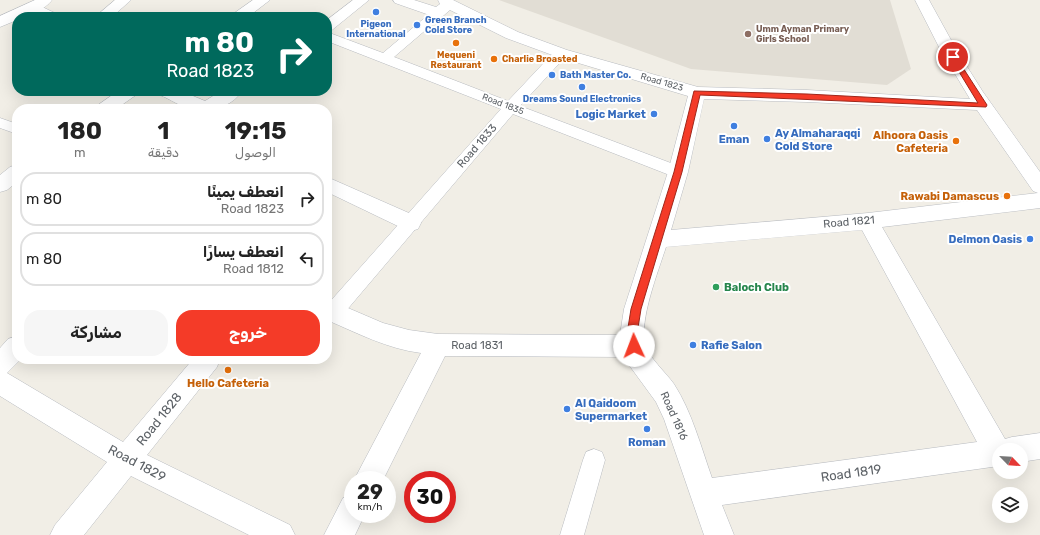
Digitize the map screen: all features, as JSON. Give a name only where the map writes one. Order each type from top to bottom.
[{"type":"street","points":[[109,12],[124,0]]},
{"type":"street","points":[[245,12],[263,0]]},
{"type":"street","points":[[332,23],[362,0]]},
{"type":"street","name":"Road 1823","points":[[400,0],[444,6],[512,35],[561,53],[697,93],[807,96],[983,105]]},
{"type":"street","points":[[922,0],[938,32],[1007,143],[1040,186]]},
{"type":"street","points":[[21,12],[39,4]]},
{"type":"street","points":[[0,8],[12,12]]},
{"type":"street","points":[[0,22],[12,16]]},
{"type":"street","name":"Road 1816","points":[[697,93],[678,172],[633,321],[632,334],[638,357],[661,388],[671,405],[720,535]]},
{"type":"street","points":[[111,104],[123,96]]},
{"type":"street","points":[[177,96],[195,104]]},
{"type":"street","points":[[214,104],[226,96]]},
{"type":"street","points":[[0,185],[12,176]]},
{"type":"street","points":[[332,186],[410,223]]},
{"type":"street","name":"Road 1821","points":[[658,239],[868,221],[1040,200]]},
{"type":"street","points":[[868,221],[998,443]]},
{"type":"street","name":"Road 1831","points":[[332,312],[379,332],[409,341],[438,345],[634,346]]},
{"type":"street","points":[[373,471],[438,345]]},
{"type":"street","points":[[0,364],[12,352]]},
{"type":"street","name":"Road 1828","points":[[65,535],[204,364]]},
{"type":"street","name":"Road 1829","points":[[0,382],[126,459],[280,535]]},
{"type":"street","name":"Road 1819","points":[[1028,448],[1040,446]]},
{"type":"street","name":"Road 1819","points":[[704,493],[992,453]]},
{"type":"street","points":[[339,535],[345,523]]},
{"type":"lane","points":[[39,4],[48,12]]},
{"type":"lane","points":[[385,58],[444,6]]},
{"type":"lane","name":"Road 1835","points":[[332,38],[678,172]]},
{"type":"lane","name":"Road 1833","points":[[332,309],[410,223],[511,107],[561,53]]},
{"type":"lane","points":[[0,123],[12,127]]},
{"type":"lane","points":[[572,535],[594,460]]},
{"type":"shaded area","name":"Umm Ayman Primary Girls School","points":[[499,0],[890,0],[911,69],[887,85],[691,69]]},
{"type":"place","name":"Pigeon International","points":[[376,12]]},
{"type":"place","name":"Green Branch Cold Store","points":[[417,25]]},
{"type":"place","name":"Umm Ayman Primary Girls School","points":[[748,34]]},
{"type":"place","name":"Mequeni Restaurant","points":[[456,43]]},
{"type":"place","name":"Charlie Broasted","points":[[494,59]]},
{"type":"place","name":"Bath Master Co.","points":[[552,75]]},
{"type":"place","name":"Dreams Sound Electronics","points":[[582,87]]},
{"type":"place","name":"Logic Market","points":[[654,114]]},
{"type":"place","name":"Eman","points":[[734,126]]},
{"type":"place","name":"Ay Almaharaqqi Cold Store","points":[[767,139]]},
{"type":"place","name":"Alhoora Oasis Cafeteria","points":[[956,141]]},
{"type":"place","name":"Rawabi Damascus","points":[[1007,196]]},
{"type":"place","name":"Delmon Oasis","points":[[1030,239]]},
{"type":"place","name":"Baloch Club","points":[[716,287]]},
{"type":"place","name":"Rafie Salon","points":[[693,345]]},
{"type":"place","name":"Hello Cafeteria","points":[[228,370]]},
{"type":"place","name":"Al Qaidoom Supermarket","points":[[567,409]]},
{"type":"place","name":"Roman","points":[[647,429]]},
{"type":"route","points":[[634,346],[632,334],[633,321],[678,172],[697,93],[807,96],[983,105],[953,57]]}]
